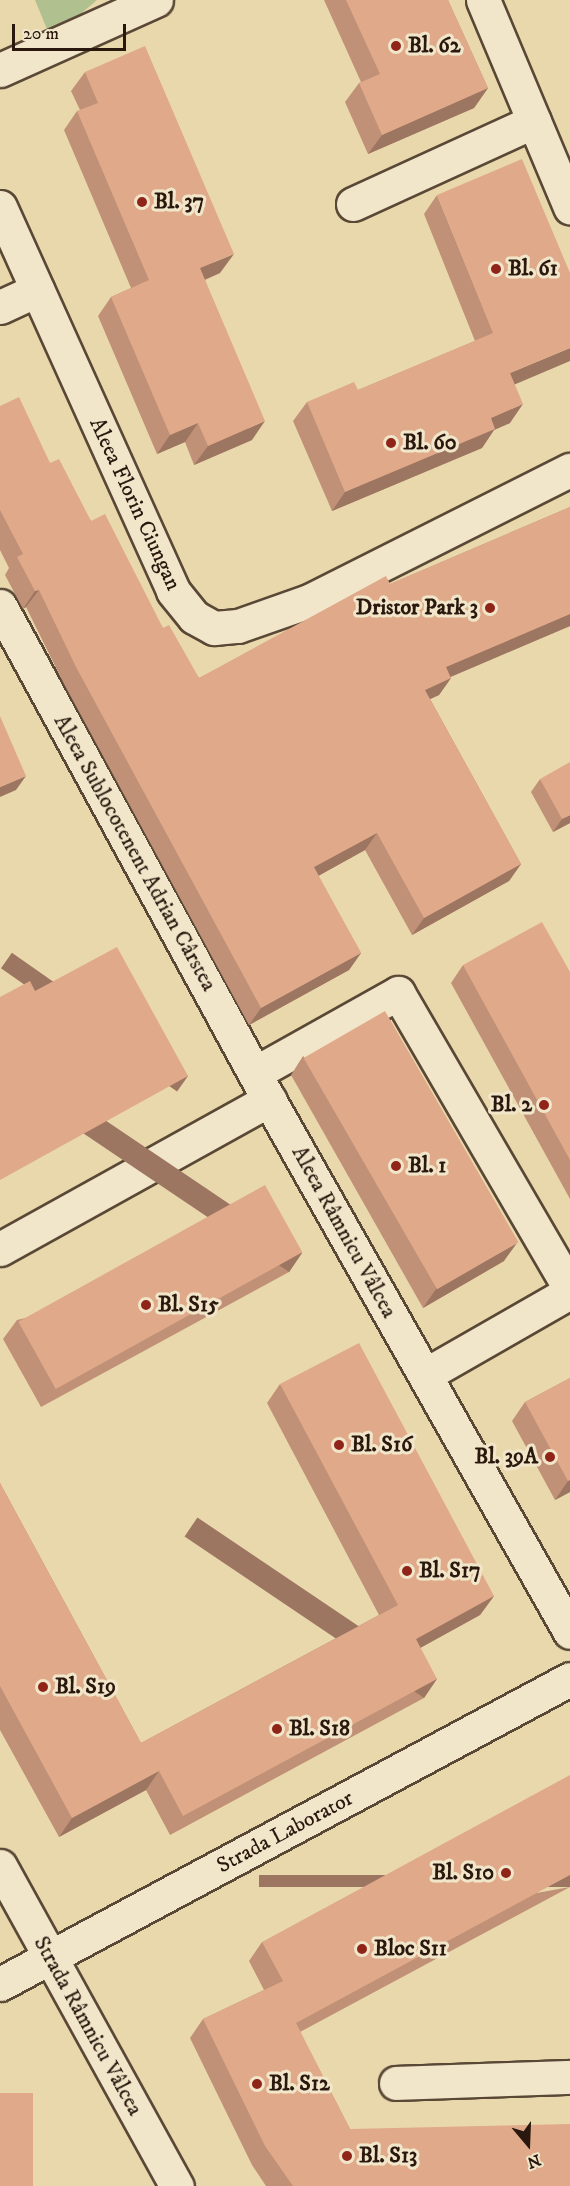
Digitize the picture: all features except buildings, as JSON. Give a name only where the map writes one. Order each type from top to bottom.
[{"type":"street","points":[[0,70],[156,0]]},
{"type":"street","points":[[483,0],[570,207]]},
{"type":"street","points":[[353,204],[534,121]]},
{"type":"street","name":"Aleea Florin Ciungan","points":[[0,207],[173,591],[194,617],[214,628],[238,626],[309,601],[570,470]]},
{"type":"street","points":[[0,307],[37,290]]},
{"type":"street","name":"Aleea Sublocotenent Adrian Cârstea","points":[[0,606],[262,1086]]},
{"type":"street","points":[[0,1249],[262,1086],[399,993],[570,1290],[425,1375]]},
{"type":"street","name":"Aleea Râmnicu Vâlcea","points":[[262,1086],[570,1632]]},
{"type":"street","name":"Strada Laborator","points":[[0,1984],[570,1679]]},
{"type":"street","name":"Strada Râmnicu Vâlcea","points":[[0,1866],[177,2186]]},
{"type":"street","points":[[396,2083],[570,2077]]},
{"type":"green space","points":[[35,0],[97,0],[51,39]]},
{"type":"place","name":"Bl. 62","points":[[396,46]]},
{"type":"place","name":"Bl. 37","points":[[142,202]]},
{"type":"place","name":"Bl. 61","points":[[496,269]]},
{"type":"place","name":"Bl. 60","points":[[391,443]]},
{"type":"place","name":"Dristor Park 3","points":[[490,608]]},
{"type":"place","name":"Bl. 2","points":[[544,1105]]},
{"type":"place","name":"Bl. 1","points":[[396,1166]]},
{"type":"place","name":"Bl. S15","points":[[146,1305]]},
{"type":"place","name":"Bl. S16","points":[[339,1445]]},
{"type":"place","name":"Bl. 39A","points":[[550,1457]]},
{"type":"place","name":"Bl. S17","points":[[407,1571]]},
{"type":"place","name":"Bl. S19","points":[[43,1687]]},
{"type":"place","name":"Bl. S18","points":[[277,1729]]},
{"type":"place","name":"Bl. S10","points":[[506,1873]]},
{"type":"place","name":"Bloc S11","points":[[362,1949]]},
{"type":"place","name":"Bl. S12","points":[[257,2084]]},
{"type":"place","name":"Bl. S13","points":[[347,2156]]}]
